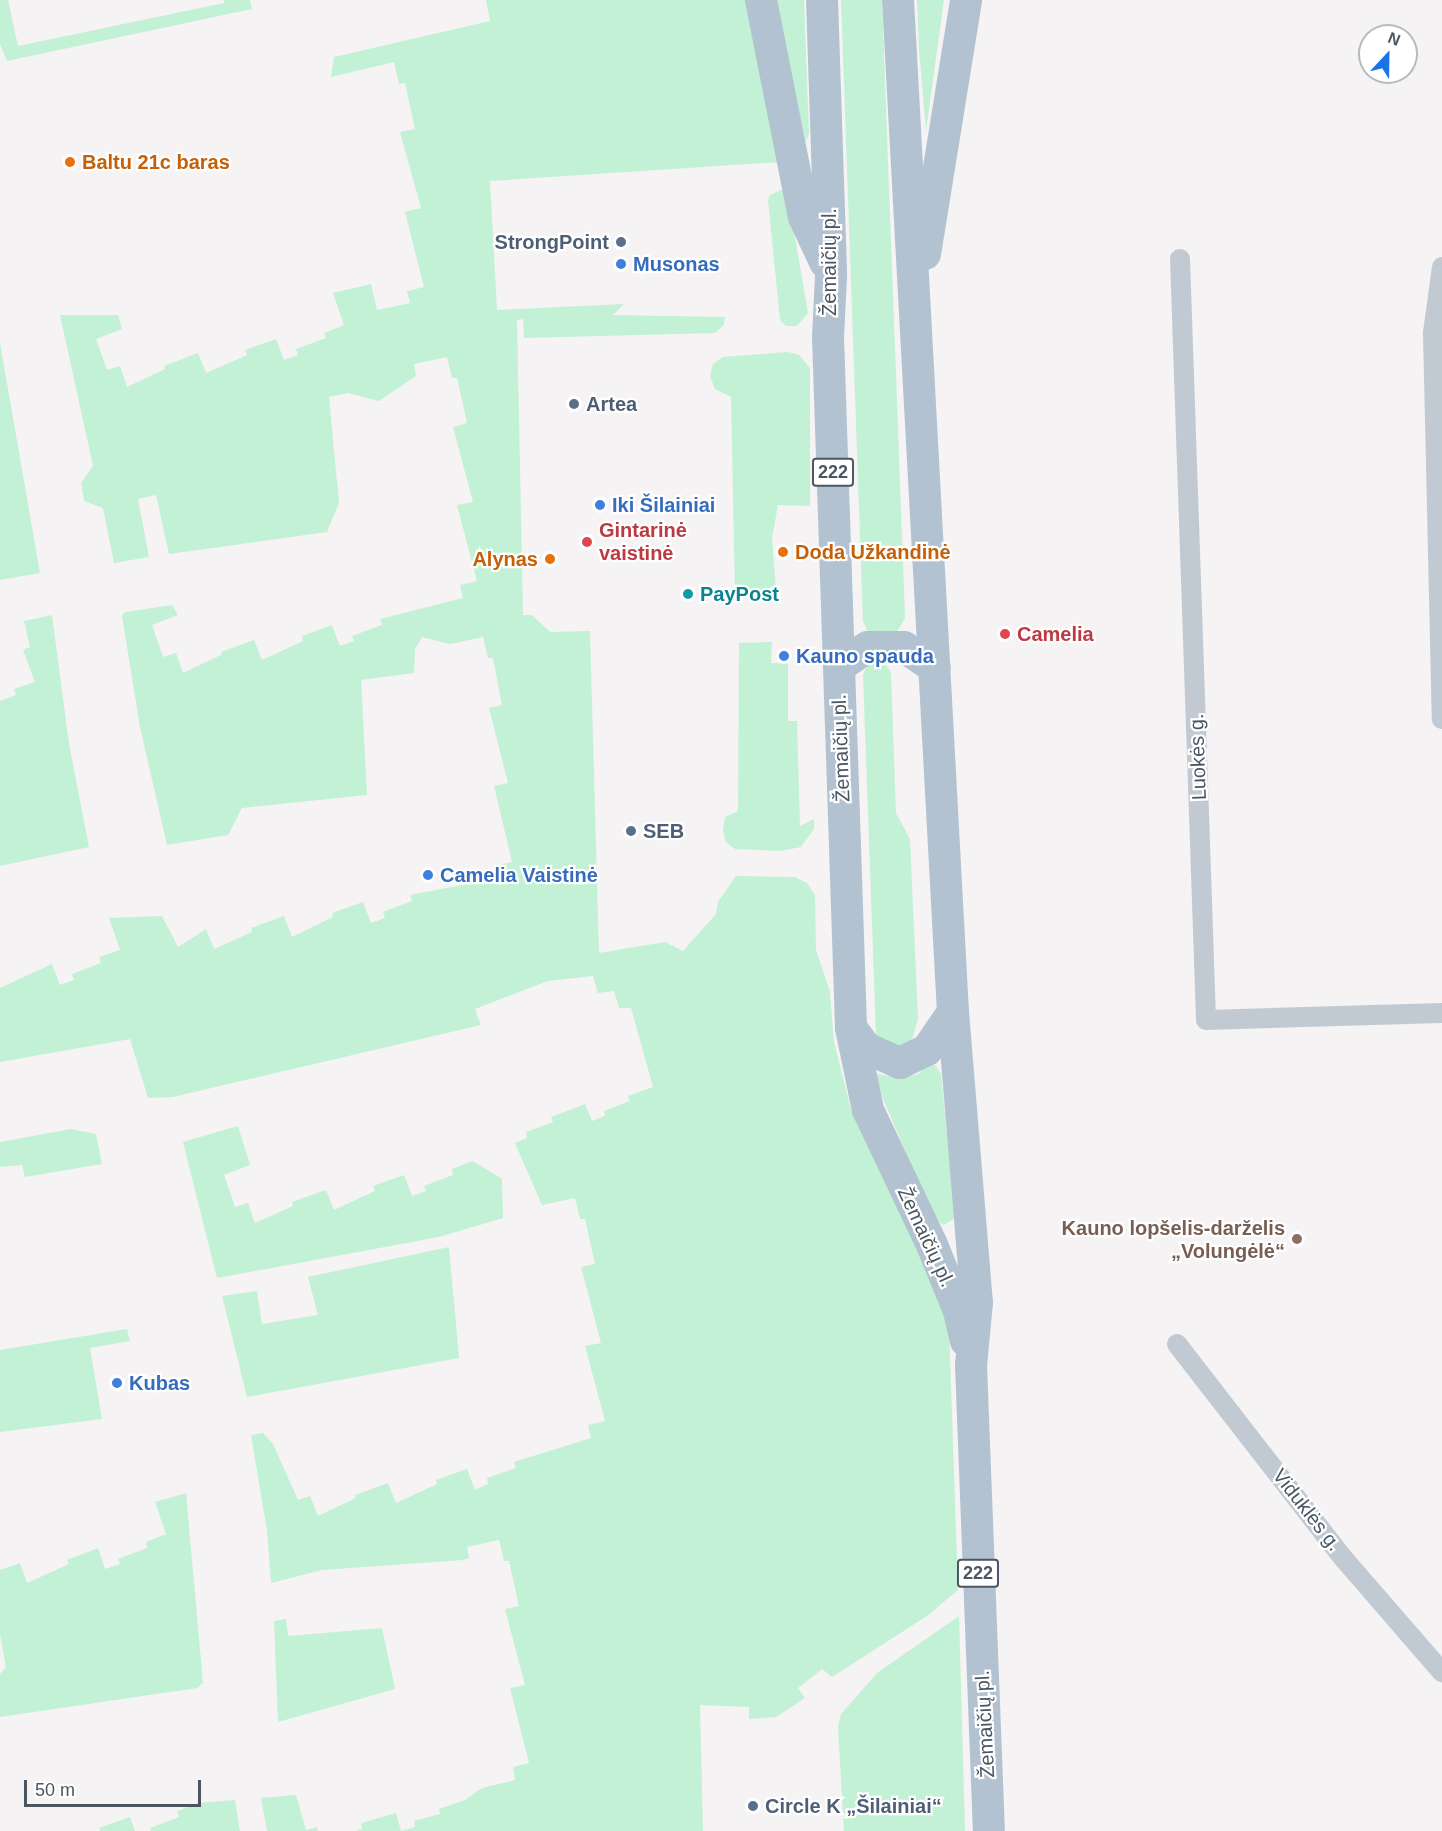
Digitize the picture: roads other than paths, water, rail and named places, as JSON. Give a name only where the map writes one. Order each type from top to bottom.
[{"type":"main road","points":[[761,0],[804,217],[831,276]]},
{"type":"main road","name":"Žemaičių pl.","points":[[822,0],[831,276],[828,337],[850,1028],[868,1110],[959,1311],[971,1365]]},
{"type":"main road","name":"Žemaičių pl.","points":[[898,0],[953,1012],[976,1290],[971,1365],[989,1831]]},
{"type":"main road","points":[[916,302],[952,103],[966,0]]},
{"type":"main road","points":[[839,668],[868,647],[904,647],[935,668]]},
{"type":"main road","points":[[850,1028],[866,1048],[900,1063],[927,1050],[953,1012]]},
{"type":"street","name":"Luokės g.","points":[[1180,259],[1206,1020],[1442,1013]]},
{"type":"street","points":[[1442,267],[1433,333],[1442,719]]},
{"type":"street","name":"Viduklės g.","points":[[1177,1344],[1344,1559],[1442,1671]]},
{"type":"place","name":"Baltu 21c baras","points":[[70,162]]},
{"type":"place","name":"StrongPoint","points":[[621,242]]},
{"type":"place","name":"Musonas","points":[[621,264]]},
{"type":"place","name":"Artea","points":[[574,404]]},
{"type":"place","name":"Iki Šilainiai","points":[[600,505]]},
{"type":"place","name":"Gintarinė vaistinė","points":[[587,542]]},
{"type":"place","name":"Doda Užkandinė","points":[[783,552]]},
{"type":"place","name":"Alynas","points":[[550,559]]},
{"type":"place","name":"PayPost","points":[[688,594]]},
{"type":"place","name":"Camelia","points":[[1005,634]]},
{"type":"place","name":"Kauno spauda","points":[[784,656]]},
{"type":"place","name":"SEB","points":[[631,831]]},
{"type":"place","name":"Camelia Vaistinė","points":[[428,875]]},
{"type":"place","name":"Kauno lopšelis-darželis „Volungėlė“","points":[[1297,1239]]},
{"type":"place","name":"Kubas","points":[[117,1383]]},
{"type":"place","name":"Circle K „Šilainiai“","points":[[753,1806]]}]
